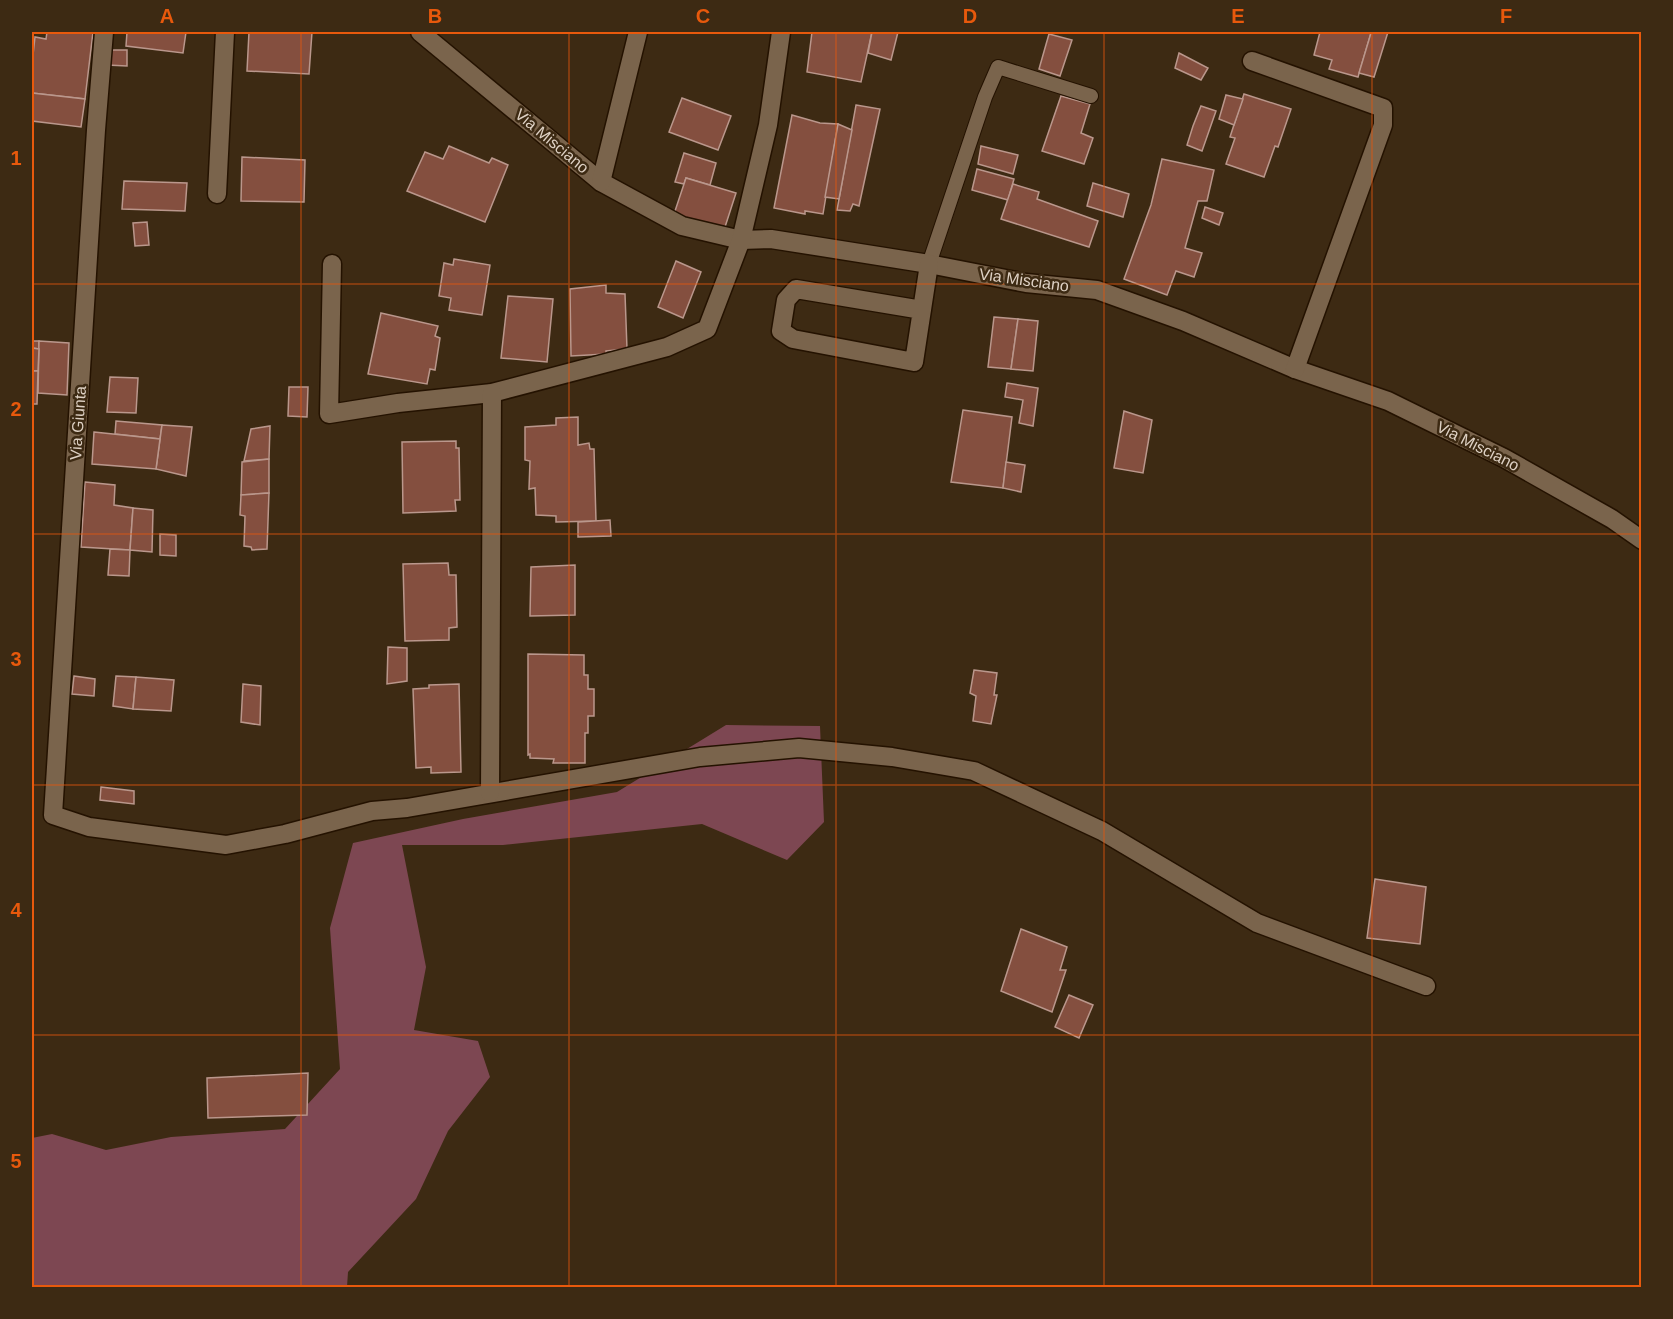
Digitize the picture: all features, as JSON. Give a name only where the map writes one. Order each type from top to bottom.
[{"type":"street","name":"Via Giunta","points":[[104,32],[53,815],[89,827],[226,845],[285,834],[372,811],[407,808],[490,793]]},
{"type":"street","points":[[218,194],[225,32]]},
{"type":"street","name":"Via Misciano","points":[[420,32],[601,182],[682,226],[741,240],[771,238],[929,264],[1026,283],[1097,290],[1183,321],[1295,369],[1388,401],[1504,458],[1612,519],[1641,540]]},
{"type":"street","points":[[601,182],[638,32]]},
{"type":"street","points":[[332,264],[329,414],[492,393],[667,347],[707,329],[741,240],[768,125],[781,32]]},
{"type":"street","points":[[1252,61],[1383,108],[1383,125],[1295,369]]},
{"type":"street","points":[[922,310],[796,289],[786,300],[781,331],[793,339],[914,362],[922,310],[929,264]]},
{"type":"street","points":[[492,393],[490,793],[700,757],[799,748],[892,757],[974,771],[1101,831],[1257,923],[1426,986]]},
{"type":"lane","points":[[929,264],[985,96],[998,67],[1091,96]]},
{"type":"shaded area","points":[[726,725],[820,726],[824,822],[787,860],[702,824],[503,845],[402,845],[426,967],[414,1030],[478,1041],[490,1077],[448,1131],[416,1199],[348,1272],[347,1287],[32,1287],[32,1138],[52,1134],[106,1150],[171,1137],[285,1129],[340,1069],[330,928],[353,843],[463,819],[617,792]]},
{"type":"building","points":[[47,32],[93,32],[85,99],[32,93],[35,37],[46,39]]},
{"type":"building","points":[[127,32],[186,32],[183,53],[126,46]]},
{"type":"building","points":[[249,32],[312,32],[309,74],[247,71]]},
{"type":"building","points":[[812,32],[872,32],[861,82],[807,72]]},
{"type":"building","points":[[872,32],[898,32],[891,60],[868,53]]},
{"type":"building","points":[[1320,32],[1371,33],[1358,77],[1329,69],[1332,60],[1314,55]]},
{"type":"building","points":[[1367,32],[1388,32],[1374,77],[1359,73],[1371,33]]},
{"type":"building","points":[[1049,34],[1072,40],[1060,76],[1039,69]]},
{"type":"building","points":[[107,50],[127,50],[127,66],[107,65]]},
{"type":"building","points":[[1179,53],[1208,68],[1201,80],[1175,68]]},
{"type":"building","points":[[32,93],[85,99],[81,127],[32,121]]},
{"type":"building","points":[[1244,94],[1291,109],[1278,147],[1275,146],[1264,177],[1226,164],[1235,138],[1230,137]]},
{"type":"building","points":[[1226,95],[1243,99],[1234,125],[1219,119]]},
{"type":"building","points":[[1061,96],[1090,104],[1081,133],[1093,138],[1084,164],[1042,151]]},
{"type":"building","points":[[682,98],[731,116],[718,150],[669,132]]},
{"type":"building","points":[[856,105],[880,109],[859,206],[853,204],[850,211],[837,210]]},
{"type":"building","points":[[1201,106],[1216,111],[1202,151],[1187,145]]},
{"type":"building","points":[[792,115],[820,123],[838,124],[823,214],[805,211],[805,214],[774,208]]},
{"type":"building","points":[[838,124],[852,130],[839,199],[825,197]]},
{"type":"building","points":[[449,146],[489,163],[492,158],[508,165],[485,222],[407,191],[425,152],[443,159]]},
{"type":"building","points":[[981,146],[1018,155],[1013,174],[978,164]]},
{"type":"building","points":[[684,153],[716,163],[710,185],[686,178],[684,184],[675,182]]},
{"type":"building","points":[[242,157],[305,160],[304,202],[241,201]]},
{"type":"building","points":[[1162,159],[1214,170],[1207,201],[1198,201],[1185,248],[1202,253],[1194,277],[1176,271],[1167,295],[1124,279],[1151,205]]},
{"type":"building","points":[[977,169],[1014,179],[1008,200],[972,190]]},
{"type":"building","points":[[686,178],[736,193],[724,230],[674,214]]},
{"type":"building","points":[[124,181],[187,183],[185,211],[122,209]]},
{"type":"building","points":[[1093,183],[1129,194],[1123,217],[1087,206]]},
{"type":"building","points":[[1013,184],[1039,192],[1037,199],[1098,221],[1089,247],[1001,219]]},
{"type":"building","points":[[1205,207],[1223,213],[1219,225],[1202,218]]},
{"type":"building","points":[[147,222],[149,245],[135,246],[133,223]]},
{"type":"building","points":[[454,259],[490,265],[482,315],[449,310],[451,298],[439,296],[444,263],[453,265]]},
{"type":"building","points":[[676,261],[701,272],[683,318],[658,307]]},
{"type":"building","points":[[606,285],[606,293],[625,294],[627,349],[606,351],[606,354],[571,356],[570,289]]},
{"type":"building","points":[[508,296],[553,299],[547,362],[501,358]]},
{"type":"building","points":[[381,313],[438,326],[435,336],[440,338],[435,370],[430,369],[427,384],[368,374]]},
{"type":"building","points":[[994,317],[1018,319],[1011,369],[988,367]]},
{"type":"building","points":[[1018,319],[1038,321],[1033,371],[1011,369]]},
{"type":"building","points":[[32,341],[39,341],[39,349],[32,348]]},
{"type":"building","points":[[39,341],[69,343],[67,395],[38,393]]},
{"type":"building","points":[[32,348],[39,349],[38,371],[32,371]]},
{"type":"building","points":[[32,371],[38,371],[37,404],[32,404]]},
{"type":"building","points":[[110,377],[138,378],[136,413],[107,412]]},
{"type":"building","points":[[1007,383],[1038,388],[1033,426],[1019,423],[1023,400],[1005,397]]},
{"type":"building","points":[[289,387],[308,387],[307,417],[288,416]]},
{"type":"building","points":[[963,410],[1012,417],[1003,488],[951,482]]},
{"type":"building","points":[[1124,411],[1152,420],[1143,473],[1114,468]]},
{"type":"building","points":[[578,417],[578,445],[589,443],[590,449],[594,449],[596,521],[556,522],[556,516],[536,515],[535,488],[529,489],[530,461],[525,460],[525,427],[556,425],[556,418]]},
{"type":"building","points":[[116,421],[162,425],[160,439],[115,434]]},
{"type":"building","points":[[162,425],[192,427],[186,476],[156,469]]},
{"type":"building","points":[[270,426],[269,459],[244,461],[251,429]]},
{"type":"building","points":[[94,432],[160,439],[156,469],[92,464]]},
{"type":"building","points":[[456,441],[456,448],[459,448],[460,500],[455,500],[456,511],[403,513],[402,442]]},
{"type":"building","points":[[269,459],[269,493],[241,495],[242,462]]},
{"type":"building","points":[[1006,462],[1025,465],[1021,492],[1003,488]]},
{"type":"building","points":[[85,482],[115,485],[114,505],[133,508],[130,550],[81,547]]},
{"type":"building","points":[[269,493],[267,549],[252,550],[251,547],[244,546],[245,516],[240,515],[241,495]]},
{"type":"building","points":[[133,508],[153,510],[152,552],[130,550]]},
{"type":"building","points":[[610,520],[611,536],[578,537],[578,522]]},
{"type":"building","points":[[160,534],[176,535],[176,556],[160,555]]},
{"type":"building","points":[[110,549],[130,550],[129,576],[108,575]]},
{"type":"building","points":[[448,563],[449,575],[456,575],[457,627],[449,628],[449,640],[405,641],[403,564]]},
{"type":"building","points":[[575,565],[575,615],[530,616],[531,567]]},
{"type":"building","points":[[388,647],[407,648],[407,681],[387,684]]},
{"type":"building","points":[[528,654],[584,655],[584,675],[588,675],[588,689],[594,689],[594,716],[588,716],[588,733],[585,733],[585,763],[553,763],[554,759],[530,758],[530,754],[528,755]]},
{"type":"building","points":[[974,670],[997,673],[994,695],[997,695],[991,724],[973,721],[976,696],[970,693]]},
{"type":"building","points":[[74,676],[95,679],[94,696],[72,694]]},
{"type":"building","points":[[116,676],[136,677],[133,709],[113,706]]},
{"type":"building","points":[[136,677],[174,680],[171,711],[133,709]]},
{"type":"building","points":[[243,684],[261,686],[260,725],[241,722]]},
{"type":"building","points":[[459,684],[461,772],[431,773],[431,767],[416,768],[413,689],[429,688],[429,685]]},
{"type":"building","points":[[101,787],[134,791],[134,804],[100,800]]},
{"type":"building","points":[[1375,879],[1426,887],[1420,944],[1367,938]]},
{"type":"building","points":[[1021,929],[1067,947],[1060,970],[1066,970],[1052,1012],[1001,991]]},
{"type":"building","points":[[1069,995],[1093,1005],[1079,1038],[1055,1027]]},
{"type":"building","points":[[308,1073],[307,1115],[208,1118],[207,1078]]}]
